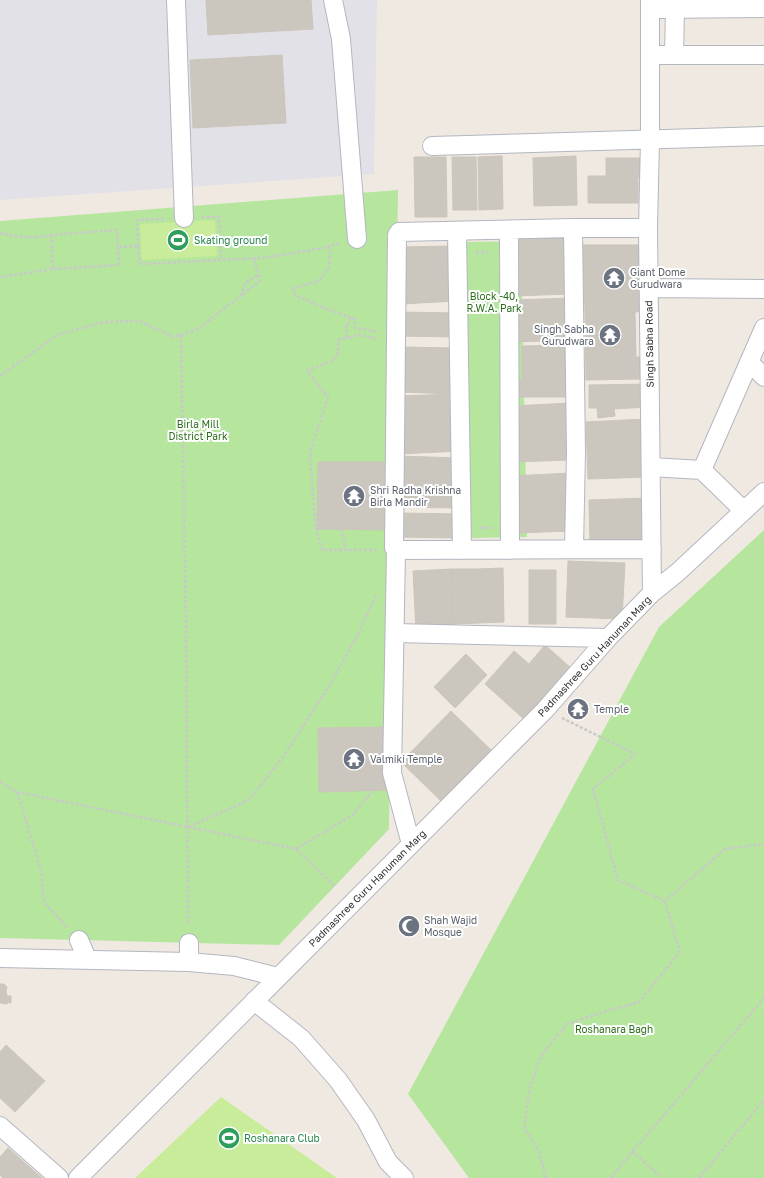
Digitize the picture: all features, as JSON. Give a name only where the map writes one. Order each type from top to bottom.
[{"type":"street","points":[[176,0],[184,218]]},
{"type":"street","points":[[333,0],[342,39],[357,239]]},
{"type":"street","points":[[650,5],[675,9],[764,8]]},
{"type":"street","name":"Singh Sabha Road","points":[[650,5],[650,140],[648,228],[652,592]]},
{"type":"street","points":[[674,55],[675,9]]},
{"type":"street","points":[[650,55],[764,55]]},
{"type":"street","points":[[432,146],[764,136]]},
{"type":"street","points":[[411,844],[393,775],[396,550],[394,548],[399,232],[573,228],[648,228]]},
{"type":"street","points":[[573,228],[576,444],[574,549]]},
{"type":"street","points":[[509,230],[510,550]]},
{"type":"street","points":[[457,231],[462,550]]},
{"type":"street","points":[[649,288],[764,289]]},
{"type":"street","points":[[702,470],[764,328]]},
{"type":"street","points":[[749,362],[764,377]]},
{"type":"street","points":[[651,467],[702,470],[744,511]]},
{"type":"street","name":"Padmashree Guru Hanuman Marg","points":[[78,1178],[545,710],[608,638],[652,592],[678,572],[764,492]]},
{"type":"street","points":[[396,550],[652,548]]},
{"type":"street","points":[[395,633],[608,638]]},
{"type":"street","points":[[79,940],[87,959]]},
{"type":"street","points":[[188,943],[189,962]]},
{"type":"street","points":[[0,958],[189,962],[234,966],[278,977]]},
{"type":"street","points":[[254,1001],[301,1038],[338,1080],[366,1120],[388,1162],[404,1178]]},
{"type":"street","points":[[1,1131],[59,1178]]},
{"type":"path","points":[[0,233],[12,236],[42,237],[117,230],[119,265],[53,269],[0,277]]},
{"type":"path","points":[[51,235],[53,269]]},
{"type":"path","points":[[118,247],[138,246],[140,264],[263,258],[329,246],[357,239]]},
{"type":"path","points":[[329,246],[329,267],[319,281],[293,288],[295,295],[355,319],[355,328],[377,331],[382,334]]},
{"type":"path","points":[[476,253],[510,251]]},
{"type":"path","points":[[0,376],[57,335],[104,322],[139,321],[174,337],[198,329],[260,282],[254,259]]},
{"type":"path","points":[[241,297],[245,283],[258,275]]},
{"type":"path","points":[[348,338],[346,324],[349,323],[349,317]]},
{"type":"path","points":[[181,335],[186,620],[188,943]]},
{"type":"path","points":[[381,339],[359,335],[339,340],[337,357],[307,371],[328,397],[310,453],[315,525],[322,550],[396,550]]},
{"type":"path","points":[[481,520],[481,528],[510,528]]},
{"type":"path","points":[[341,529],[346,550]]},
{"type":"path","points":[[188,827],[249,800],[283,757],[329,686],[359,632],[378,591]]},
{"type":"path","points":[[545,710],[635,754],[593,789],[618,880],[664,901],[680,952],[639,1002],[567,1024],[541,1056],[530,1087],[524,1128],[539,1151],[546,1178]]},
{"type":"path","points":[[0,782],[17,792],[296,849],[335,886]]},
{"type":"path","points":[[296,849],[354,814],[372,790]]},
{"type":"path","points":[[17,792],[41,870],[44,902],[79,940]]},
{"type":"path","points":[[664,901],[725,849],[764,844]]},
{"type":"path","points":[[610,1178],[764,998]]},
{"type":"path","points":[[699,1178],[764,1100]]},
{"type":"path","points":[[632,1151],[662,1178]]},
{"type":"shaded area","points":[[0,0],[377,0],[374,174],[0,200]]},
{"type":"green space","name":"Birla Mill District Park","points":[[398,190],[389,829],[279,945],[0,938],[0,221]]},
{"type":"green space","name":"Skating ground","points":[[215,220],[217,256],[142,260],[140,224]]},
{"type":"green space","name":"Block -40, R.W.A. Park","points":[[521,241],[527,537],[471,538],[465,242]]},
{"type":"green space","name":"Roshanara Bagh","points":[[764,530],[764,1178],[469,1178],[408,1094],[659,627]]},
{"type":"green space","name":"Roshanara Club","points":[[221,1097],[337,1178],[135,1178]]},
{"type":"building","points":[[206,0],[311,0],[313,29],[208,35]]},
{"type":"building","points":[[282,55],[286,123],[193,128],[190,60]]},
{"type":"building","points":[[502,156],[503,209],[479,210],[478,157]]},
{"type":"building","points":[[576,156],[577,205],[534,206],[533,158]]},
{"type":"building","points":[[414,157],[446,157],[447,217],[415,217]]},
{"type":"building","points":[[452,157],[476,157],[477,210],[453,210]]},
{"type":"building","points":[[606,158],[647,158],[647,177],[638,177],[638,203],[588,203],[588,176],[606,176]]},
{"type":"building","points":[[570,237],[572,294],[511,296],[511,239]]},
{"type":"building","name":"Giant Dome Gurudwara","points":[[583,245],[645,245],[646,311],[585,313]]},
{"type":"building","points":[[454,246],[456,301],[401,304],[399,247]]},
{"type":"building","points":[[572,298],[573,340],[514,342],[513,300]]},
{"type":"building","points":[[398,312],[457,313],[457,337],[397,336]]},
{"type":"building","name":"Singh Sabha Gurudwara","points":[[635,312],[636,357],[643,357],[643,379],[586,380],[585,313]]},
{"type":"building","points":[[572,345],[573,397],[513,397],[513,381],[522,380],[522,346]]},
{"type":"building","points":[[402,347],[455,348],[453,394],[401,392]]},
{"type":"building","points":[[648,384],[648,407],[614,409],[615,416],[598,418],[597,408],[589,408],[589,385]]},
{"type":"building","points":[[458,394],[460,451],[399,454],[397,396]]},
{"type":"building","points":[[570,403],[572,460],[511,462],[514,406]]},
{"type":"building","points":[[646,419],[648,477],[588,479],[586,422]]},
{"type":"building","points":[[398,456],[458,458],[457,508],[397,507]]},
{"type":"building","name":"Shri Radha Krishna Birla Mandir","points":[[318,462],[392,462],[391,530],[317,529]]},
{"type":"building","points":[[571,473],[573,531],[513,533],[511,476]]},
{"type":"building","points":[[648,498],[649,540],[590,542],[589,500]]},
{"type":"building","points":[[400,513],[460,514],[459,538],[400,537]]},
{"type":"building","points":[[568,561],[625,563],[622,619],[566,617]]},
{"type":"building","points":[[503,568],[504,622],[478,623],[477,569]]},
{"type":"building","points":[[451,569],[477,569],[479,623],[452,624]]},
{"type":"building","points":[[452,569],[454,628],[416,630],[413,571]]},
{"type":"building","points":[[529,570],[556,570],[556,624],[529,624]]},
{"type":"building","points":[[545,645],[572,669],[526,721],[485,684],[514,651],[529,664]]},
{"type":"building","points":[[466,654],[487,675],[455,708],[434,687]]},
{"type":"building","points":[[451,711],[492,751],[442,802],[401,762]]},
{"type":"building","name":"Valmiki Temple","points":[[390,727],[391,790],[319,792],[318,728]]},
{"type":"building","points":[[0,984],[4,984],[7,987],[7,996],[11,996],[11,1003],[0,1003]]},
{"type":"building","points":[[6,1045],[45,1081],[15,1112],[0,1098],[0,1052]]},
{"type":"building","points":[[8,1148],[42,1178],[3,1178],[0,1175],[0,1157]]},
{"type":"place","name":"Skating ground","points":[[178,240]]},
{"type":"place","name":"Giant Dome Gurudwara","points":[[614,278]]},
{"type":"place","name":"Singh Sabha Gurudwara","points":[[610,335]]},
{"type":"place","name":"Shri Radha Krishna Birla Mandir","points":[[354,496]]},
{"type":"place","name":"Temple","points":[[578,709]]},
{"type":"place","name":"Valmiki Temple","points":[[354,759]]},
{"type":"place","name":"Shah Wajid Mosque","points":[[409,926]]},
{"type":"place","name":"Roshanara Club","points":[[229,1138]]}]
